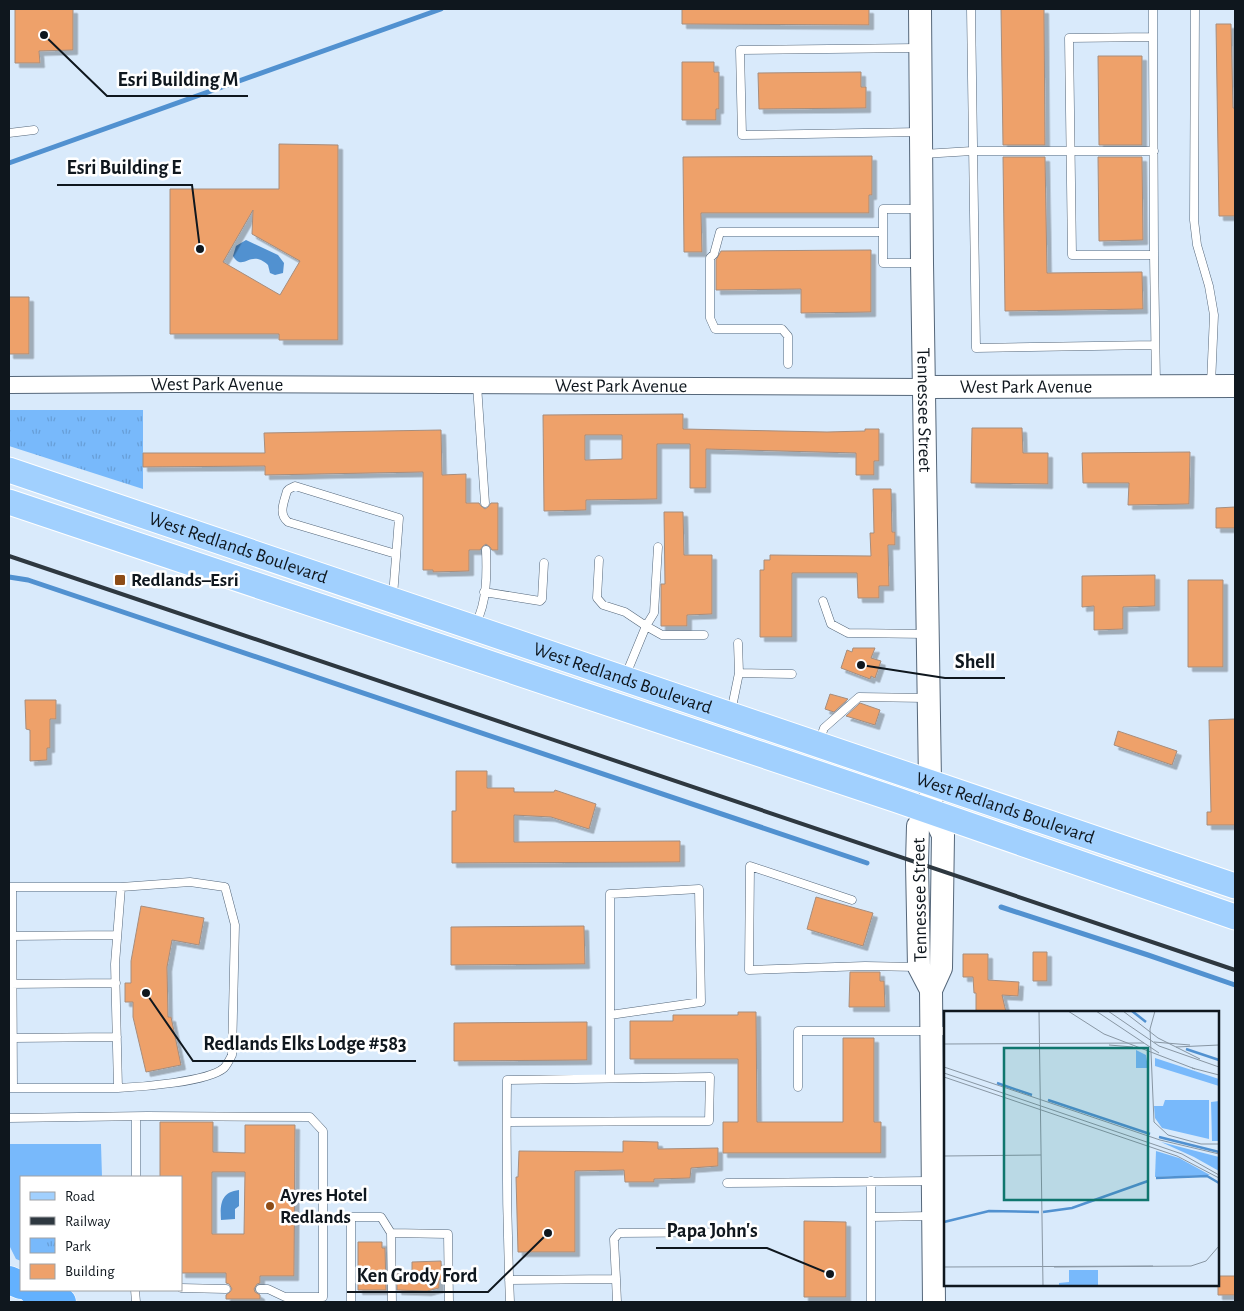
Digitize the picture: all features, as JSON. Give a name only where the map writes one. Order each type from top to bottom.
[{"type":"highway","points":[[34,1291],[62,1302]]},
{"type":"main road","name":"Tennessee Street","points":[[920,9],[921,209],[930,782],[932,812],[942,835],[941,968],[931,990]]},
{"type":"main road","name":"West Park Avenue","points":[[924,388],[1235,386]]},
{"type":"main road","name":"West Redlands Boulevard","points":[[9,470],[1235,886]]},
{"type":"main road","name":"West Redlands Boulevard","points":[[9,502],[932,812],[1235,917]]},
{"type":"main road","name":"Tennessee Street","points":[[932,812],[918,826],[917,863],[919,967],[931,990],[938,1031],[932,1181],[934,1302]]},
{"type":"street","name":"West Park Avenue","points":[[9,385],[477,385],[924,388]]},
{"type":"lane","points":[[971,9],[976,348],[1155,345]]},
{"type":"lane","points":[[1153,9],[1156,388]]},
{"type":"lane","points":[[1195,9],[1194,220],[1197,245],[1209,286],[1214,315],[1211,387]]},
{"type":"lane","points":[[1154,37],[1069,38],[1072,256],[1154,255]]},
{"type":"lane","points":[[920,48],[740,50],[742,135],[921,143],[972,151],[1154,151]]},
{"type":"lane","points":[[9,133],[34,130]]},
{"type":"lane","points":[[921,209],[883,209],[883,263],[922,263]]},
{"type":"lane","points":[[788,364],[788,336],[782,329],[715,329],[710,318],[710,258],[714,254],[720,232],[883,232]]},
{"type":"lane","points":[[477,385],[486,503]]},
{"type":"lane","points":[[393,600],[399,518],[295,486],[287,492],[281,514],[288,522],[396,554]]},
{"type":"lane","points":[[625,678],[646,626],[654,613],[658,547]]},
{"type":"lane","points":[[473,627],[482,612],[487,569],[486,550]]},
{"type":"lane","points":[[599,560],[597,598],[603,605],[625,612],[662,635],[704,634]]},
{"type":"lane","points":[[484,592],[536,602],[540,601],[542,599],[544,563]]},
{"type":"lane","points":[[823,600],[831,624],[848,633],[929,634]]},
{"type":"lane","points":[[731,714],[739,673],[738,643]]},
{"type":"lane","points":[[739,673],[792,674]]},
{"type":"lane","points":[[818,744],[824,728],[859,697],[928,698]]},
{"type":"lane","points":[[852,900],[750,866],[749,970],[865,966],[919,967]]},
{"type":"lane","points":[[190,882],[225,888],[236,925],[232,1055],[224,1068],[207,1076],[149,1087],[11,1088],[13,1038],[10,984],[12,936],[10,887],[120,888],[190,882]]},
{"type":"lane","points":[[118,1088],[116,935],[120,888]]},
{"type":"lane","points":[[610,1015],[701,1002],[699,888],[610,894],[610,1015],[610,1078]]},
{"type":"lane","points":[[12,936],[116,935]]},
{"type":"lane","points":[[10,984],[116,983]]},
{"type":"lane","points":[[798,1087],[798,1031],[938,1031]]},
{"type":"lane","points":[[13,1038],[117,1037]]},
{"type":"lane","points":[[507,1122],[708,1121],[710,1077],[507,1080],[507,1122],[509,1280],[510,1302]]},
{"type":"lane","points":[[136,1117],[136,1176]]},
{"type":"lane","points":[[9,1118],[310,1117],[323,1131],[325,1299]]},
{"type":"lane","points":[[871,1181],[871,1302]]},
{"type":"lane","points":[[727,1183],[932,1181]]},
{"type":"lane","points":[[871,1217],[933,1216]]},
{"type":"lane","points":[[351,1302],[351,1217],[381,1218],[392,1233],[392,1302]]},
{"type":"lane","points":[[617,1302],[614,1239],[619,1233],[754,1232]]},
{"type":"lane","points":[[392,1233],[448,1234],[449,1302]]},
{"type":"lane","points":[[509,1280],[616,1279]]},
{"type":"lane","points":[[182,1288],[226,1289]]},
{"type":"lane","points":[[260,1289],[268,1289],[285,1297],[325,1299]]},
{"type":"lane","points":[[315,1302],[325,1299]]},
{"type":"green space","points":[[9,410],[143,410],[143,489],[9,446]]},
{"type":"green space","points":[[9,1144],[101,1144],[102,1176],[20,1176],[20,1261],[16,1259],[9,1245]]},
{"type":"shaded area","points":[[246,240],[278,255],[284,263],[283,273],[275,275],[270,273],[268,265],[262,260],[237,261],[233,256],[236,246]]},
{"type":"shaded area","points":[[239,1190],[239,1206],[235,1209],[235,1219],[221,1220],[221,1209],[225,1196],[228,1193]]},
{"type":"building","points":[[15,9],[73,9],[73,50],[39,51],[40,63],[15,63]]},
{"type":"building","points":[[682,9],[869,9],[869,25],[682,24]]},
{"type":"building","points":[[1001,9],[1044,9],[1045,145],[1003,145]]},
{"type":"building","points":[[1216,24],[1231,24],[1233,108],[1235,108],[1235,216],[1219,216]]},
{"type":"building","points":[[1098,56],[1142,56],[1142,145],[1099,145]]},
{"type":"building","points":[[682,62],[714,62],[714,72],[719,72],[719,109],[716,109],[716,120],[682,120]]},
{"type":"building","points":[[861,72],[861,87],[866,87],[866,108],[759,109],[758,73]]},
{"type":"building","points":[[279,144],[338,145],[338,340],[279,340],[279,334],[170,334],[170,189],[279,189]],"holes":[[[253,210],[252,234],[300,261],[280,295],[223,262]]]},
{"type":"building","points":[[872,156],[872,195],[869,195],[869,213],[701,213],[702,252],[684,252],[683,157]]},
{"type":"building","points":[[1003,157],[1045,157],[1047,273],[1142,272],[1143,309],[1005,311]]},
{"type":"building","points":[[1098,157],[1142,157],[1143,240],[1099,241]]},
{"type":"building","points":[[871,250],[871,312],[801,313],[801,289],[716,290],[716,260],[721,251]]},
{"type":"building","points":[[9,297],[29,297],[29,354],[9,354]]},
{"type":"building","points":[[683,414],[683,429],[827,432],[879,429],[879,461],[874,461],[874,475],[856,475],[856,453],[706,449],[706,488],[690,488],[690,444],[657,444],[657,499],[586,500],[586,510],[544,511],[543,415]],"holes":[[[585,435],[622,435],[622,459],[585,460]]]},
{"type":"building","points":[[972,428],[1022,428],[1023,453],[1048,453],[1048,484],[971,483]]},
{"type":"building","points":[[441,430],[442,475],[466,474],[466,503],[479,503],[485,509],[491,503],[498,503],[498,550],[492,550],[486,544],[480,550],[469,550],[469,571],[433,572],[433,570],[423,570],[423,472],[265,475],[265,466],[143,467],[143,453],[265,453],[264,433]]},
{"type":"building","points":[[1190,452],[1189,504],[1128,505],[1129,483],[1083,483],[1082,453]]},
{"type":"building","points":[[873,489],[891,489],[892,532],[895,532],[895,545],[888,545],[889,586],[879,586],[879,598],[858,598],[857,573],[792,573],[792,637],[760,637],[760,570],[764,570],[764,560],[770,560],[770,555],[871,556],[870,533],[874,533]]},
{"type":"building","points":[[1235,507],[1235,528],[1216,528],[1216,508]]},
{"type":"building","points":[[664,512],[683,512],[684,555],[712,555],[712,614],[687,615],[687,626],[661,626],[661,584],[665,584]]},
{"type":"building","points":[[1155,575],[1155,606],[1123,607],[1123,629],[1094,630],[1094,606],[1082,607],[1082,576]]},
{"type":"building","points":[[1188,580],[1223,580],[1223,667],[1188,667]]},
{"type":"building","points":[[853,648],[875,648],[871,658],[881,661],[875,678],[871,676],[870,679],[841,668],[847,650],[852,652]]},
{"type":"building","points":[[830,694],[848,699],[834,712],[825,709]]},
{"type":"building","points":[[25,700],[56,700],[56,719],[50,719],[50,748],[47,748],[47,760],[30,761],[30,730],[26,729]]},
{"type":"building","points":[[860,703],[880,710],[875,725],[846,716]]},
{"type":"building","points":[[1235,719],[1235,825],[1207,825],[1207,812],[1211,812],[1209,720]]},
{"type":"building","points":[[1118,731],[1177,751],[1172,765],[1114,745]]},
{"type":"building","points":[[456,771],[487,771],[487,788],[514,788],[514,792],[554,792],[555,790],[596,804],[589,829],[551,817],[514,815],[514,842],[680,841],[680,862],[452,863],[452,811],[456,811]]},
{"type":"building","points":[[816,897],[873,913],[863,946],[807,929]]},
{"type":"building","points":[[141,906],[204,918],[199,945],[172,940],[167,967],[168,1017],[171,1017],[181,1065],[146,1072],[133,1017],[133,1002],[125,1002],[125,983],[131,983],[131,961]]},
{"type":"building","points":[[584,926],[585,964],[451,965],[451,927]]},
{"type":"building","points":[[1033,952],[1047,952],[1047,981],[1033,981]]},
{"type":"building","points":[[963,954],[988,954],[988,980],[1019,982],[1018,996],[1002,995],[1006,1011],[976,1011],[976,993],[974,993],[973,977],[963,977]]},
{"type":"building","points":[[850,972],[880,972],[880,981],[884,981],[885,1007],[849,1007]]},
{"type":"building","points":[[738,1012],[756,1012],[757,1122],[843,1122],[843,1038],[874,1038],[874,1122],[881,1122],[881,1153],[723,1153],[723,1122],[738,1122],[738,1059],[630,1059],[630,1021],[673,1021],[673,1015],[738,1015]]},
{"type":"building","points":[[587,1022],[587,1060],[454,1061],[454,1023]]},
{"type":"building","name":"Ayres Hotel Redlands","points":[[160,1122],[213,1122],[213,1152],[245,1153],[245,1125],[295,1125],[294,1276],[260,1276],[260,1283],[254,1289],[260,1295],[260,1299],[226,1299],[226,1295],[232,1289],[226,1283],[226,1273],[182,1273],[182,1176],[160,1176]],"holes":[[[212,1172],[245,1172],[244,1234],[212,1234]]]},
{"type":"building","points":[[623,1141],[658,1142],[658,1149],[718,1148],[718,1166],[691,1168],[690,1178],[654,1179],[654,1182],[625,1182],[624,1170],[575,1171],[575,1252],[518,1252],[516,1177],[518,1177],[519,1151],[623,1152]]},
{"type":"building","points":[[804,1221],[846,1222],[846,1297],[804,1297]]},
{"type":"building","points":[[358,1242],[382,1242],[382,1248],[385,1248],[386,1290],[358,1290]]},
{"type":"building","points":[[441,1261],[442,1280],[439,1280],[439,1288],[427,1291],[397,1290],[397,1274],[412,1274],[412,1262]]},
{"type":"building","points":[[1219,1276],[1235,1276],[1235,1295],[1218,1295]]},
{"type":"waterway","points":[[9,163],[441,9]]},
{"type":"waterway","points":[[9,577],[28,580],[867,863]]},
{"type":"waterway","points":[[1001,907],[1235,985]]},
{"type":"railway","points":[[9,556],[1235,970]]},
{"type":"place","name":"Esri Building M","points":[[44,35]]},
{"type":"place","name":"Esri Building E","points":[[200,249]]},
{"type":"place","name":"Redlands–Esri","points":[[120,580]]},
{"type":"place","name":"Shell","points":[[861,665]]},
{"type":"place","name":"Redlands Elks Lodge #583","points":[[146,993]]},
{"type":"place","name":"Ayres Hotel Redlands","points":[[270,1206]]},
{"type":"place","name":"Ken Grody Ford","points":[[548,1233]]},
{"type":"place","name":"Papa John's","points":[[830,1274]]}]
